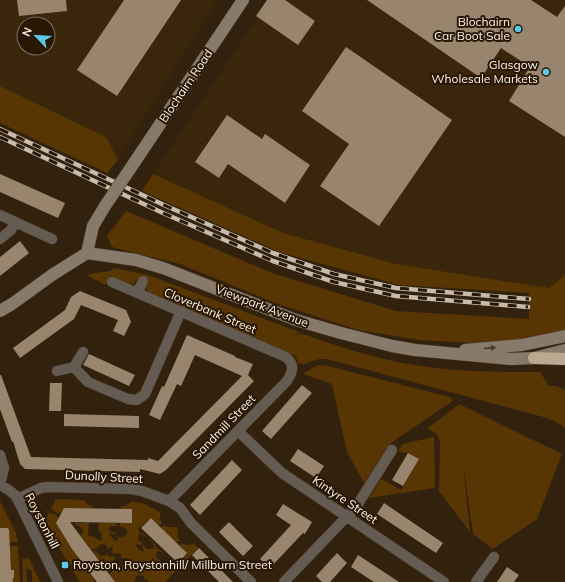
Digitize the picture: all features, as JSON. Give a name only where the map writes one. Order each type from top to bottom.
[{"type":"highway","points":[[534,358],[565,359]]},
{"type":"street","name":"Blochairn Road","points":[[87,253],[93,226],[105,206],[243,0]]},
{"type":"street","points":[[0,215],[52,239]]},
{"type":"street","points":[[0,239],[11,230],[15,222]]},
{"type":"street","points":[[0,311],[87,253]]},
{"type":"street","name":"Viewpark Avenue","points":[[87,253],[136,260],[164,268],[274,312],[335,332],[392,346],[438,353],[497,359],[534,358],[565,350]]},
{"type":"street","points":[[137,293],[143,281]]},
{"type":"street","name":"Cloverbank Street","points":[[112,282],[286,357],[290,361],[292,369]]},
{"type":"street","points":[[74,366],[85,380],[91,383],[131,400],[140,398],[145,394],[181,311]]},
{"type":"street","name":"Viewpark Avenue","points":[[438,353],[522,345],[565,336]]},
{"type":"street","points":[[57,371],[74,366],[83,352]]},
{"type":"street","name":"Sandmill Street","points":[[169,501],[287,381],[293,372],[292,369]]},
{"type":"street","name":"Kintyre Street","points":[[238,431],[278,470],[444,582]]},
{"type":"street","points":[[284,582],[356,507],[392,450]]},
{"type":"street","name":"Roystonhill","points":[[0,455],[4,468],[0,485],[9,490],[17,499],[58,582]]},
{"type":"street","name":"Dunolly Street","points":[[17,499],[42,488],[48,487],[131,489],[142,491],[169,501],[180,508],[191,523],[251,582]]},
{"type":"street","points":[[476,582],[494,557]]},
{"type":"shaded area","points":[[0,0],[217,0],[118,160],[106,137],[0,86]]},
{"type":"shaded area","points":[[269,0],[565,0],[565,275],[549,288],[396,264],[283,233],[153,174]]},
{"type":"shaded area","points":[[0,86],[106,137],[118,160],[107,173],[0,123]]},
{"type":"shaded area","points":[[153,174],[283,233],[396,264],[549,288],[565,275],[565,333],[490,344],[418,340],[358,330],[278,304],[180,264],[112,247],[107,236],[126,211],[272,273],[396,311],[529,319],[529,293],[399,285],[279,252],[142,191]]},
{"type":"shaded area","points":[[114,268],[148,275],[299,332],[294,337],[300,333],[371,356],[446,369],[540,372],[549,386],[557,386],[565,390],[565,428],[547,418],[327,359],[319,359],[302,365],[301,363],[298,364],[296,356],[148,292],[146,288],[149,281],[139,277],[134,283],[129,285],[110,276],[106,285],[88,276],[95,273],[111,271]]},
{"type":"shaded area","points":[[320,365],[450,397],[453,400],[391,443],[364,483],[347,452],[332,384],[303,374]]},
{"type":"shaded area","points":[[459,404],[562,454],[537,519],[493,549],[473,534],[463,463],[470,532],[439,491],[440,443],[438,435],[428,428]]},
{"type":"shaded area","points":[[434,437],[435,488],[369,498],[381,479],[401,490],[419,459],[408,453],[398,452],[402,444]]},
{"type":"shaded area","points":[[56,499],[84,500],[88,505],[93,506],[92,508],[64,508],[59,514],[51,509]]},
{"type":"shaded area","points":[[0,501],[16,533],[18,542],[10,542],[9,530],[0,529]]},
{"type":"shaded area","points":[[132,501],[144,504],[160,512],[162,524],[158,525],[151,518],[138,529],[139,532],[148,538],[140,533],[138,540],[142,543],[140,546],[138,543],[135,546],[138,548],[138,551],[139,549],[142,552],[144,550],[142,547],[144,545],[146,549],[153,549],[154,544],[150,539],[155,544],[157,549],[166,555],[157,551],[156,557],[161,561],[158,563],[156,561],[153,563],[156,568],[157,567],[160,570],[162,567],[160,565],[162,562],[165,567],[170,567],[172,564],[168,556],[174,566],[177,566],[187,553],[180,546],[181,543],[187,545],[194,544],[198,548],[165,582],[148,582],[148,580],[144,579],[143,576],[137,575],[134,582],[115,582],[109,574],[116,567],[127,566],[131,559],[121,558],[121,554],[112,553],[113,547],[110,547],[108,550],[107,546],[104,544],[99,545],[96,549],[92,550],[81,536],[83,532],[82,528],[74,523],[89,523],[88,536],[92,536],[101,541],[102,535],[98,528],[99,523],[115,523],[115,525],[118,526],[111,526],[108,529],[117,533],[114,535],[112,532],[109,535],[116,541],[118,539],[116,536],[117,535],[118,537],[122,538],[128,533],[126,528],[120,527],[120,523],[132,523],[132,509],[122,509],[120,507],[127,505]]},
{"type":"shaded area","points":[[49,512],[58,516],[57,517],[59,518],[56,523],[72,549],[79,557],[79,560],[69,566],[45,520]]},
{"type":"shaded area","points":[[163,525],[178,529],[177,536],[180,541],[176,542],[162,529]]},
{"type":"shaded area","points":[[10,546],[18,546],[20,582],[13,582],[13,570],[0,570],[0,561],[11,559],[9,554]]},
{"type":"shaded area","points":[[96,551],[100,556],[106,555],[108,552],[108,556],[115,557],[113,568],[107,572],[93,552]]},
{"type":"shaded area","points":[[29,558],[40,582],[32,582],[32,571],[26,569],[27,582],[23,582],[22,559]]},
{"type":"shaded area","points":[[80,561],[95,579],[94,582],[80,582],[71,568]]},
{"type":"building","points":[[17,0],[66,0],[67,11],[19,16]]},
{"type":"building","points":[[124,0],[181,0],[117,96],[77,70]]},
{"type":"building","points":[[267,0],[285,0],[315,21],[298,45],[256,16]]},
{"type":"building","name":"Glasgow Wholesale Markets","points":[[367,0],[531,0],[557,17],[565,6],[565,137],[509,101],[530,67],[501,48],[481,78]]},
{"type":"building","points":[[346,47],[452,120],[379,226],[320,186],[349,144],[302,111]]},
{"type":"building","points":[[227,115],[262,139],[265,134],[310,165],[285,203],[228,164],[219,178],[195,162]]},
{"type":"building","points":[[0,174],[65,203],[58,218],[0,192]]},
{"type":"building","points":[[20,241],[29,253],[0,276],[0,257]]},
{"type":"building","points":[[80,291],[126,310],[131,322],[124,336],[113,331],[118,320],[81,305],[74,319],[20,358],[13,348],[65,310],[71,297]]},
{"type":"building","points":[[187,335],[253,364],[248,375],[254,381],[166,470],[160,474],[140,469],[140,472],[25,469],[20,464],[13,441],[12,442],[0,409],[0,375],[31,457],[148,460],[148,458],[158,461],[242,376],[195,355],[181,386],[177,384],[160,420],[149,415],[162,386],[164,387]]},
{"type":"building","points":[[89,354],[135,375],[129,386],[83,365]]},
{"type":"building","points":[[50,383],[62,383],[61,411],[49,411]]},
{"type":"building","points":[[302,385],[312,393],[271,439],[262,431]]},
{"type":"building","points":[[64,414],[139,416],[139,428],[64,426]]},
{"type":"building","points":[[298,449],[324,466],[316,478],[290,461]]},
{"type":"building","points":[[408,453],[419,459],[403,486],[392,480]]},
{"type":"building","points":[[232,460],[242,470],[200,515],[190,505]]},
{"type":"building","points":[[384,503],[443,543],[436,553],[377,514]]},
{"type":"building","points":[[283,504],[312,522],[305,534],[303,533],[270,568],[260,559],[291,525],[276,515]]},
{"type":"building","points":[[64,508],[132,509],[132,523],[70,522],[115,582],[97,582],[72,549],[56,523]]},
{"type":"building","points":[[151,518],[187,553],[178,563],[141,528]]},
{"type":"building","points":[[229,522],[253,546],[243,556],[219,532]]},
{"type":"building","points":[[0,528],[8,528],[9,530],[11,570],[14,570],[13,582],[0,582]]},
{"type":"building","points":[[199,548],[233,582],[219,582],[192,555]]},
{"type":"building","points":[[337,553],[347,563],[330,582],[322,582],[316,576]]},
{"type":"building","points":[[358,555],[399,582],[374,582],[351,567]]},
{"type":"building","points":[[507,567],[519,575],[514,582],[497,582]]},
{"type":"railway","points":[[0,129],[164,205],[273,253],[334,274],[396,288],[529,299]]},
{"type":"railway","points":[[0,137],[163,213],[273,261],[334,282],[396,296],[528,307]]},
{"type":"place","name":"Blochairn Car Boot Sale","points":[[518,29]]},
{"type":"place","name":"Glasgow Wholesale Markets","points":[[546,72]]},
{"type":"place","name":"Royston, Roystonhill/ Millburn Street","points":[[65,565]]}]
